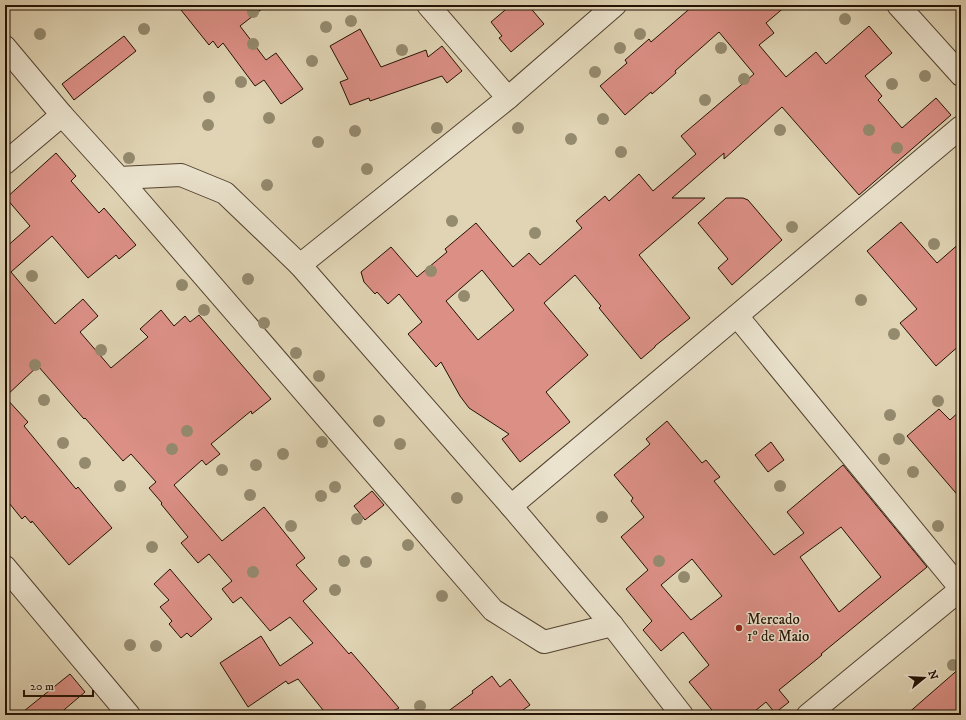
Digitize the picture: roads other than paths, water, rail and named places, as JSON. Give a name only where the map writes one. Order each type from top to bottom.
[{"type":"street","points":[[428,5],[508,98]]},
{"type":"street","points":[[300,265],[508,98],[615,5]]},
{"type":"street","points":[[898,5],[961,75]]},
{"type":"street","points":[[5,47],[62,115],[119,178],[493,610],[544,642],[612,625]]},
{"type":"street","points":[[5,163],[62,115]]},
{"type":"street","points":[[511,506],[961,127]]},
{"type":"street","points":[[119,178],[181,175],[225,193],[300,265],[511,506],[612,625],[682,715]]},
{"type":"street","points":[[737,316],[961,589],[808,715]]},
{"type":"street","points":[[5,567],[129,715]]},
{"type":"place","name":"Mercado 1º de Maio","points":[[739,628]]}]
